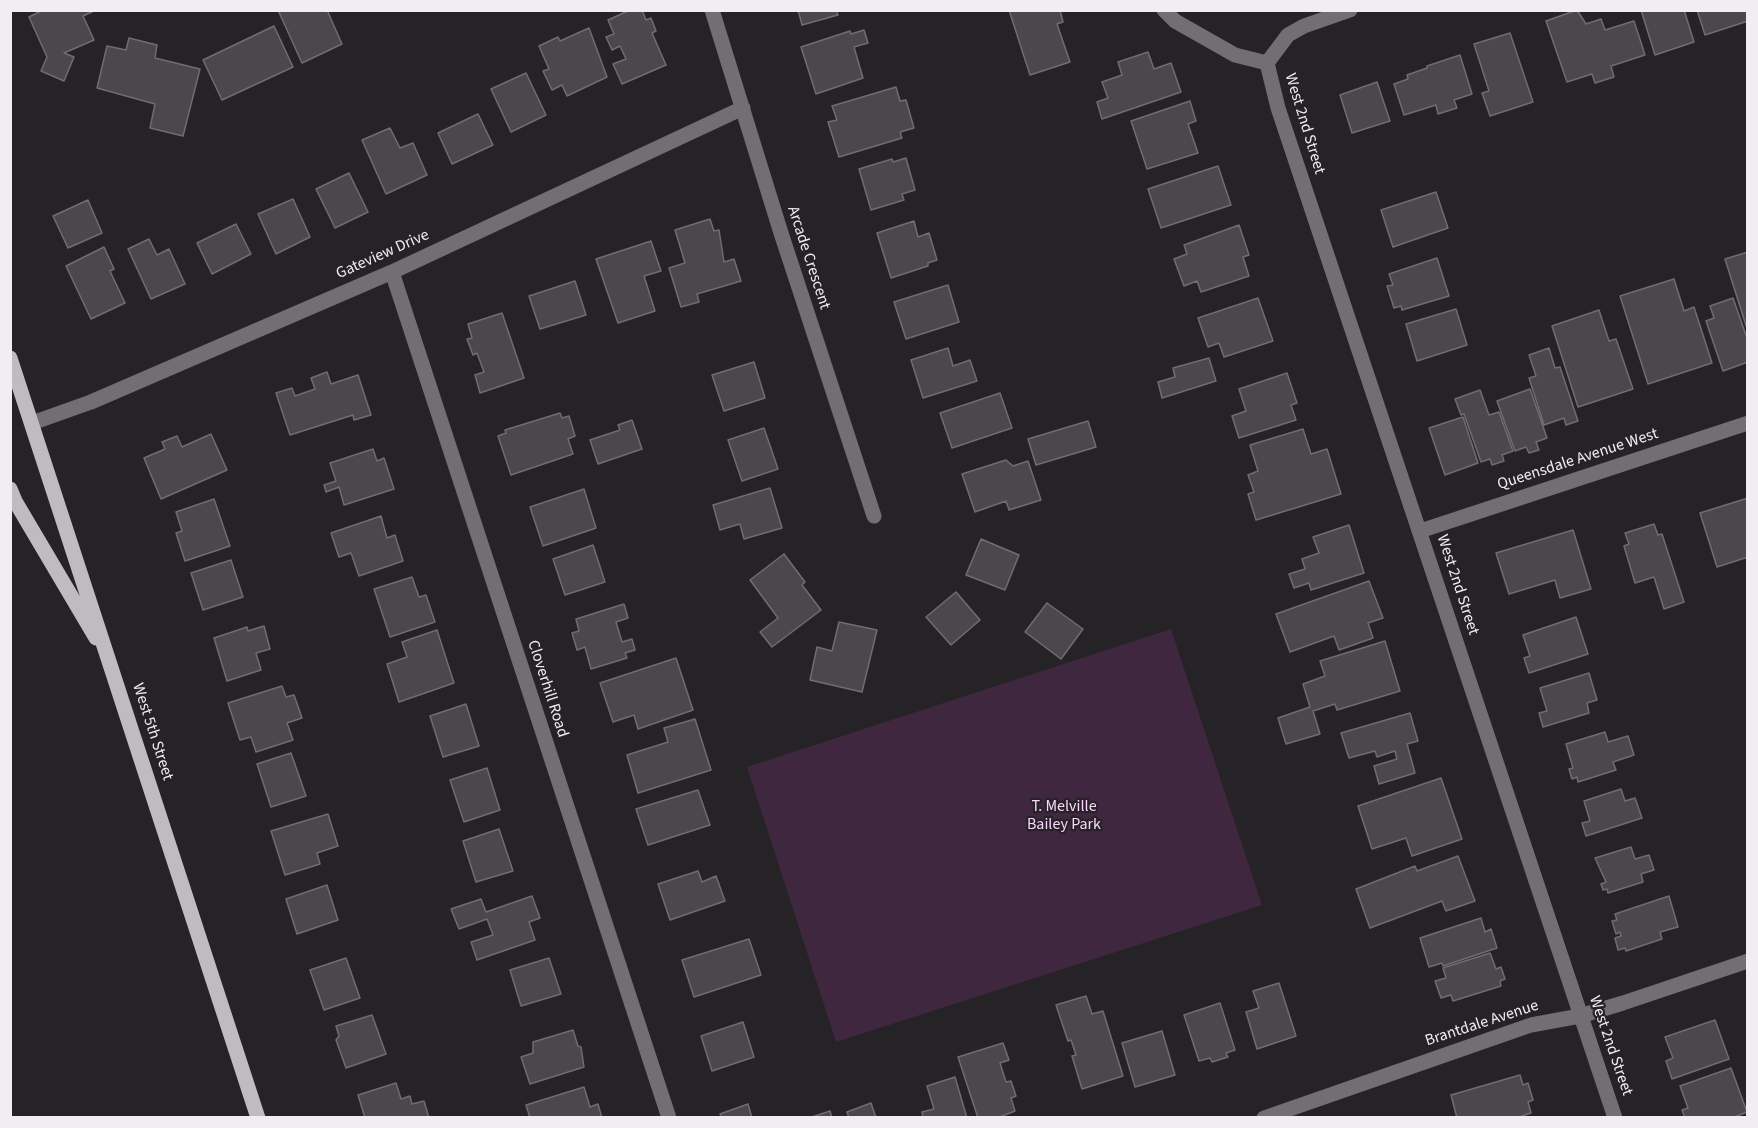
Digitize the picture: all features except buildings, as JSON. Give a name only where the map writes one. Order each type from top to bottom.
[{"type":"main road","name":"West 5th Street","points":[[10,358],[258,1118]]},
{"type":"main road","points":[[10,489],[111,663]]},
{"type":"street","name":"Arcade Crescent","points":[[712,10],[781,233],[874,516]]},
{"type":"street","points":[[1164,10],[1175,21],[1235,55],[1268,63],[1288,35],[1304,26],[1350,10]]},
{"type":"street","name":"West 2nd Street","points":[[1268,63],[1278,108],[1615,1118]]},
{"type":"street","name":"Gateview Drive","points":[[32,423],[91,402],[392,272],[742,108]]},
{"type":"street","name":"Cloverhill Road","points":[[392,272],[669,1118]]},
{"type":"street","name":"Queensdale Avenue West","points":[[1420,531],[1748,423]]},
{"type":"street","name":"Brantdale Avenue","points":[[1264,1118],[1531,1025],[1580,1016],[1748,961]]},
{"type":"green space","name":"T. Melville Bailey Park","points":[[1171,629],[1262,905],[836,1042],[747,767]]}]
